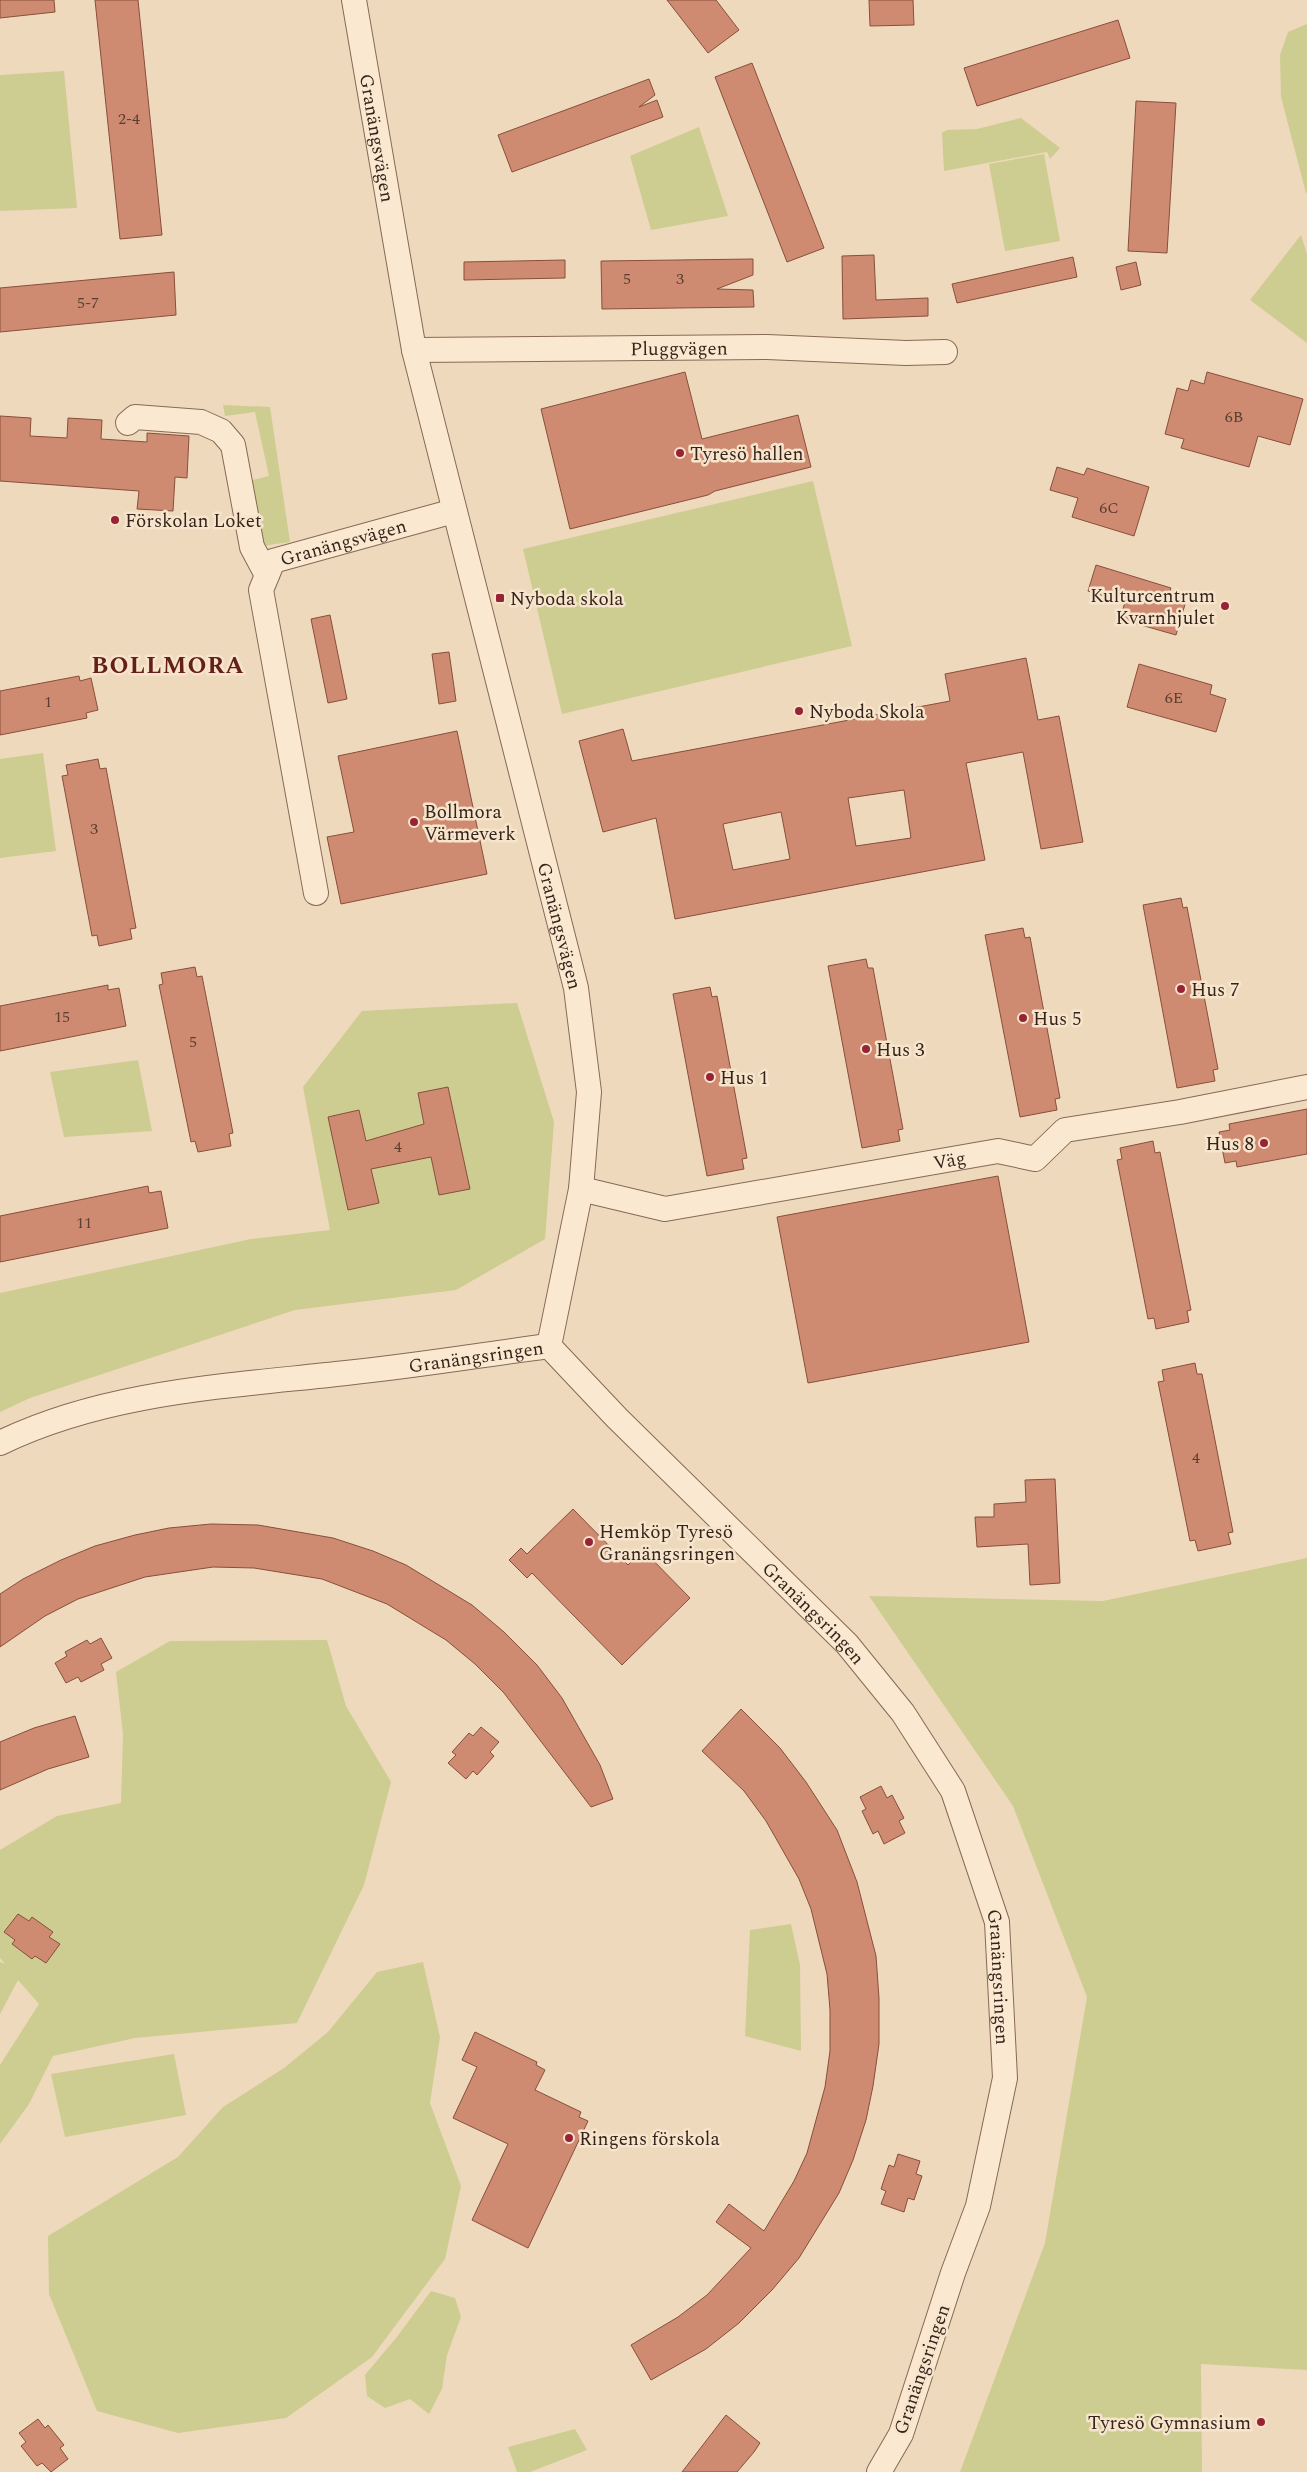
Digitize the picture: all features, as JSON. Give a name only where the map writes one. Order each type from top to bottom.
[{"type":"street","name":"Granängsvägen","points":[[354,0],[414,350],[576,988],[589,1092],[581,1189],[549,1346]]},
{"type":"street","name":"Pluggvägen","points":[[414,350],[767,347],[906,353],[945,352]]},
{"type":"street","points":[[128,423],[135,417],[201,422],[221,431],[233,445],[252,547],[267,575]]},
{"type":"street","name":"Granängsvägen","points":[[316,893],[261,590],[273,561],[454,511]]},
{"type":"street","name":"Väg","points":[[581,1189],[665,1209],[998,1151],[1035,1159],[1065,1130],[1180,1112],[1307,1087]]},
{"type":"street","name":"Granängsringen","points":[[0,1444],[58,1419],[173,1392],[366,1371],[549,1346],[617,1418],[847,1644],[903,1713],[953,1791],[997,1922],[1005,2078],[978,2206],[953,2273],[901,2434],[879,2472]]},
{"type":"shaded area","points":[[1307,24],[1306,193],[1281,97],[1280,55],[1288,32]]},
{"type":"shaded area","points":[[64,71],[77,208],[0,211],[0,75]]},
{"type":"shaded area","points":[[1021,118],[1060,148],[1050,159],[1047,152],[944,171],[942,133],[947,130],[977,129]]},
{"type":"shaded area","points":[[699,127],[728,216],[651,230],[630,156]]},
{"type":"shaded area","points":[[1044,154],[1060,241],[1005,251],[989,164]]},
{"type":"shaded area","points":[[1301,235],[1307,254],[1307,343],[1250,300]]},
{"type":"shaded area","points":[[223,405],[270,407],[290,542],[261,546],[249,481],[269,476],[255,412],[225,416]]},
{"type":"shaded area","points":[[813,481],[852,646],[562,714],[523,549]]},
{"type":"shaded area","points":[[43,753],[56,851],[0,858],[0,759]]},
{"type":"shaded area","points":[[517,1003],[554,1122],[545,1239],[456,1290],[295,1310],[30,1398],[0,1412],[0,1293],[251,1239],[330,1230],[303,1087],[362,1011]]},
{"type":"shaded area","points":[[138,1060],[152,1131],[64,1137],[50,1072]]},
{"type":"shaded area","points":[[1307,1558],[1307,2370],[1201,2364],[1202,2472],[960,2472],[1045,2243],[1087,1997],[1013,1806],[869,1596],[1103,1601]]},
{"type":"shaded area","points":[[327,1640],[346,1706],[391,1782],[364,1885],[297,2023],[135,2038],[53,2056],[29,2104],[0,2144],[0,2065],[39,2004],[18,1980],[0,2014],[0,1962],[5,1964],[0,1958],[0,1850],[57,1816],[121,1803],[123,1734],[116,1672],[170,1641]]},
{"type":"shaded area","points":[[791,1924],[800,1965],[801,2051],[745,2036],[750,1930]]},
{"type":"shaded area","points":[[423,1962],[440,2037],[430,2103],[461,2186],[445,2259],[372,2357],[286,2418],[178,2433],[97,2411],[49,2294],[48,2236],[178,2157],[223,2107],[284,2068],[328,2032],[377,1972]]},
{"type":"shaded area","points":[[174,2054],[186,2115],[65,2137],[51,2074]]},
{"type":"shaded area","points":[[431,2291],[455,2298],[461,2317],[447,2355],[442,2389],[429,2414],[410,2399],[385,2408],[367,2396],[365,2375],[396,2338]]},
{"type":"shaded area","points":[[575,2429],[587,2450],[530,2472],[517,2472],[508,2447]]},
{"type":"building","points":[[0,0],[54,0],[55,12],[0,18]]},
{"type":"building","points":[[95,0],[138,0],[162,235],[120,239]]},
{"type":"building","points":[[667,0],[716,0],[739,30],[708,53]]},
{"type":"building","points":[[869,0],[913,0],[914,25],[870,26]]},
{"type":"building","points":[[1118,20],[1130,58],[977,106],[964,68]]},
{"type":"building","points":[[752,63],[824,248],[787,262],[715,77]]},
{"type":"building","points":[[649,79],[655,95],[639,107],[657,100],[663,117],[512,172],[498,135]]},
{"type":"building","points":[[1136,101],[1176,103],[1167,253],[1128,251]]},
{"type":"building","points":[[874,255],[876,300],[928,298],[928,316],[843,319],[842,256]]},
{"type":"building","points":[[1073,257],[1077,277],[957,303],[952,284]]},
{"type":"building","points":[[753,259],[753,275],[717,289],[753,290],[754,307],[602,309],[601,261]]},
{"type":"building","points":[[565,260],[565,278],[464,280],[464,262]]},
{"type":"building","points":[[1136,262],[1141,285],[1121,290],[1116,267]]},
{"type":"building","points":[[174,272],[176,315],[0,332],[0,288]]},
{"type":"building","name":"Tyresö hallen","points":[[685,372],[702,439],[798,415],[811,467],[570,529],[541,409]]},
{"type":"building","points":[[1207,372],[1303,399],[1290,445],[1258,436],[1249,467],[1181,448],[1184,439],[1165,434],[1177,388],[1188,391],[1191,380],[1204,384]]},
{"type":"building","points":[[0,416],[31,418],[30,436],[67,438],[68,418],[102,420],[101,439],[147,442],[147,433],[189,436],[187,478],[175,477],[173,511],[137,509],[139,491],[0,481]]},
{"type":"building","points":[[1057,467],[1084,475],[1087,468],[1149,487],[1134,536],[1072,517],[1078,498],[1050,490]]},
{"type":"building","points":[[1096,565],[1171,588],[1168,596],[1186,601],[1176,635],[1120,619],[1125,602],[1088,591]]},
{"type":"building","points":[[330,615],[347,699],[328,703],[311,619]]},
{"type":"building","points":[[449,652],[456,701],[439,704],[432,654]]},
{"type":"building","points":[[1026,658],[1038,720],[1059,716],[1083,842],[1041,849],[1023,752],[966,763],[985,860],[675,919],[656,818],[603,832],[579,741],[623,729],[632,761],[950,701],[945,674]],"holes":[[[904,790],[911,838],[856,846],[848,798]],[[781,812],[790,859],[733,870],[723,824]]]},
{"type":"building","points":[[1139,664],[1212,685],[1210,694],[1226,699],[1216,732],[1127,707]]},
{"type":"building","points":[[79,676],[80,681],[91,678],[98,710],[86,713],[87,718],[0,735],[0,691]]},
{"type":"building","name":"Bollmora Värmeverk","points":[[457,731],[487,874],[341,904],[327,837],[354,832],[338,756]]},
{"type":"building","points":[[98,759],[100,769],[106,768],[136,928],[130,929],[132,939],[99,946],[97,935],[92,936],[62,776],[68,775],[66,765]]},
{"type":"building","name":"Hus 7","points":[[1181,898],[1183,908],[1187,907],[1218,1069],[1213,1070],[1215,1081],[1177,1088],[1143,905]]},
{"type":"building","name":"Hus 5","points":[[1023,928],[1025,938],[1030,937],[1060,1098],[1055,1099],[1057,1110],[1020,1117],[985,935]]},
{"type":"building","name":"Hus 3","points":[[866,959],[868,968],[873,968],[903,1129],[898,1130],[900,1141],[862,1148],[828,966]]},
{"type":"building","points":[[195,967],[197,977],[202,976],[233,1133],[229,1134],[231,1146],[198,1152],[195,1141],[191,1142],[159,985],[163,984],[161,973]]},
{"type":"building","points":[[108,985],[108,990],[119,988],[126,1026],[0,1051],[0,1006]]},
{"type":"building","name":"Hus 1","points":[[710,987],[712,997],[717,996],[747,1158],[742,1159],[744,1169],[707,1176],[673,994]]},
{"type":"building","points":[[448,1087],[470,1189],[439,1195],[431,1157],[371,1169],[379,1203],[348,1210],[328,1117],[359,1110],[366,1141],[424,1124],[418,1093]]},
{"type":"building","name":"Hus 8","points":[[1307,1109],[1307,1154],[1237,1167],[1236,1161],[1225,1163],[1219,1132],[1230,1130],[1229,1124]]},
{"type":"building","points":[[1153,1141],[1155,1153],[1160,1152],[1191,1310],[1187,1311],[1189,1322],[1156,1329],[1154,1318],[1148,1319],[1117,1160],[1122,1159],[1120,1148]]},
{"type":"building","points":[[998,1176],[1029,1342],[808,1383],[777,1217]]},
{"type":"building","points":[[148,1186],[149,1193],[161,1191],[168,1228],[0,1262],[0,1216]]},
{"type":"building","points":[[1195,1363],[1197,1374],[1202,1374],[1233,1532],[1228,1533],[1231,1544],[1198,1551],[1195,1540],[1190,1541],[1158,1382],[1164,1381],[1162,1370]]},
{"type":"building","points":[[1055,1479],[1060,1583],[1030,1585],[1028,1544],[977,1547],[975,1517],[994,1517],[994,1504],[1026,1502],[1025,1480]]},
{"type":"building","points":[[573,1509],[628,1565],[643,1550],[690,1598],[622,1665],[532,1573],[527,1578],[509,1560],[521,1548],[527,1554]]},
{"type":"building","points":[[211,1524],[258,1525],[333,1538],[373,1551],[406,1565],[472,1605],[504,1632],[537,1665],[562,1698],[600,1765],[613,1799],[591,1807],[504,1693],[475,1664],[446,1640],[387,1604],[322,1579],[254,1568],[213,1567],[145,1577],[78,1599],[45,1616],[0,1647],[0,1594],[23,1579],[95,1546],[169,1528]]},
{"type":"building","points":[[101,1638],[112,1658],[101,1664],[104,1670],[81,1682],[78,1677],[66,1683],[55,1663],[67,1656],[65,1652],[87,1640],[90,1644]]},
{"type":"building","points":[[741,1709],[780,1748],[806,1782],[837,1830],[857,1882],[876,1956],[879,1998],[879,2044],[866,2120],[853,2160],[839,2193],[799,2258],[772,2290],[739,2323],[706,2349],[651,2380],[631,2345],[678,2317],[707,2295],[751,2248],[716,2222],[729,2204],[764,2231],[794,2181],[807,2153],[825,2087],[830,2051],[830,2010],[827,1974],[811,1909],[799,1879],[766,1821],[744,1791],[702,1751]]},
{"type":"building","points":[[75,1716],[89,1757],[48,1769],[0,1790],[0,1742],[34,1728]]},
{"type":"building","points":[[481,1727],[499,1742],[490,1752],[494,1756],[477,1775],[473,1771],[466,1779],[448,1763],[456,1755],[452,1752],[469,1733],[473,1736]]},
{"type":"building","points":[[881,1786],[887,1798],[892,1795],[904,1818],[899,1821],[905,1833],[884,1844],[878,1831],[873,1834],[862,1811],[866,1809],[860,1797]]},
{"type":"building","points":[[18,1914],[29,1921],[32,1917],[53,1932],[49,1937],[60,1944],[46,1963],[35,1956],[32,1959],[12,1944],[15,1940],[4,1932]]},
{"type":"building","name":"Ringens förskola","points":[[475,2032],[537,2062],[536,2065],[545,2070],[535,2090],[581,2112],[579,2117],[588,2121],[528,2248],[472,2220],[508,2144],[453,2118],[477,2067],[462,2060]]},
{"type":"building","points":[[898,2154],[920,2161],[916,2174],[922,2176],[914,2200],[908,2198],[904,2212],[881,2204],[886,2191],[881,2189],[889,2165],[894,2167]]},
{"type":"building","points":[[726,2415],[760,2443],[754,2452],[737,2472],[682,2472]]},
{"type":"building","points":[[38,2419],[45,2428],[48,2425],[64,2445],[60,2448],[68,2459],[51,2472],[42,2463],[37,2466],[21,2446],[26,2442],[19,2433]]},
{"type":"place","name":"Tyresö hallen","points":[[680,453]]},
{"type":"place","name":"Förskolan Loket","points":[[115,520]]},
{"type":"place","name":"Nyboda skola","points":[[500,598]]},
{"type":"place","name":"Kulturcentrum Kvarnhjulet","points":[[1225,606]]},
{"type":"place","name":"Nyboda Skola","points":[[799,711]]},
{"type":"place","name":"Bollmora Värmeverk","points":[[414,822]]},
{"type":"place","name":"Hus 7","points":[[1181,989]]},
{"type":"place","name":"Hus 5","points":[[1023,1018]]},
{"type":"place","name":"Hus 3","points":[[866,1049]]},
{"type":"place","name":"Hus 1","points":[[710,1077]]},
{"type":"place","name":"Hus 8","points":[[1264,1143]]},
{"type":"place","name":"Hemköp Tyresö Granängsringen","points":[[589,1542]]},
{"type":"place","name":"Ringens förskola","points":[[569,2138]]},
{"type":"place","name":"Tyresö Gymnasium","points":[[1261,2422]]},
{"type":"district","name":"BOLLMORA","points":[[168,665]]}]
